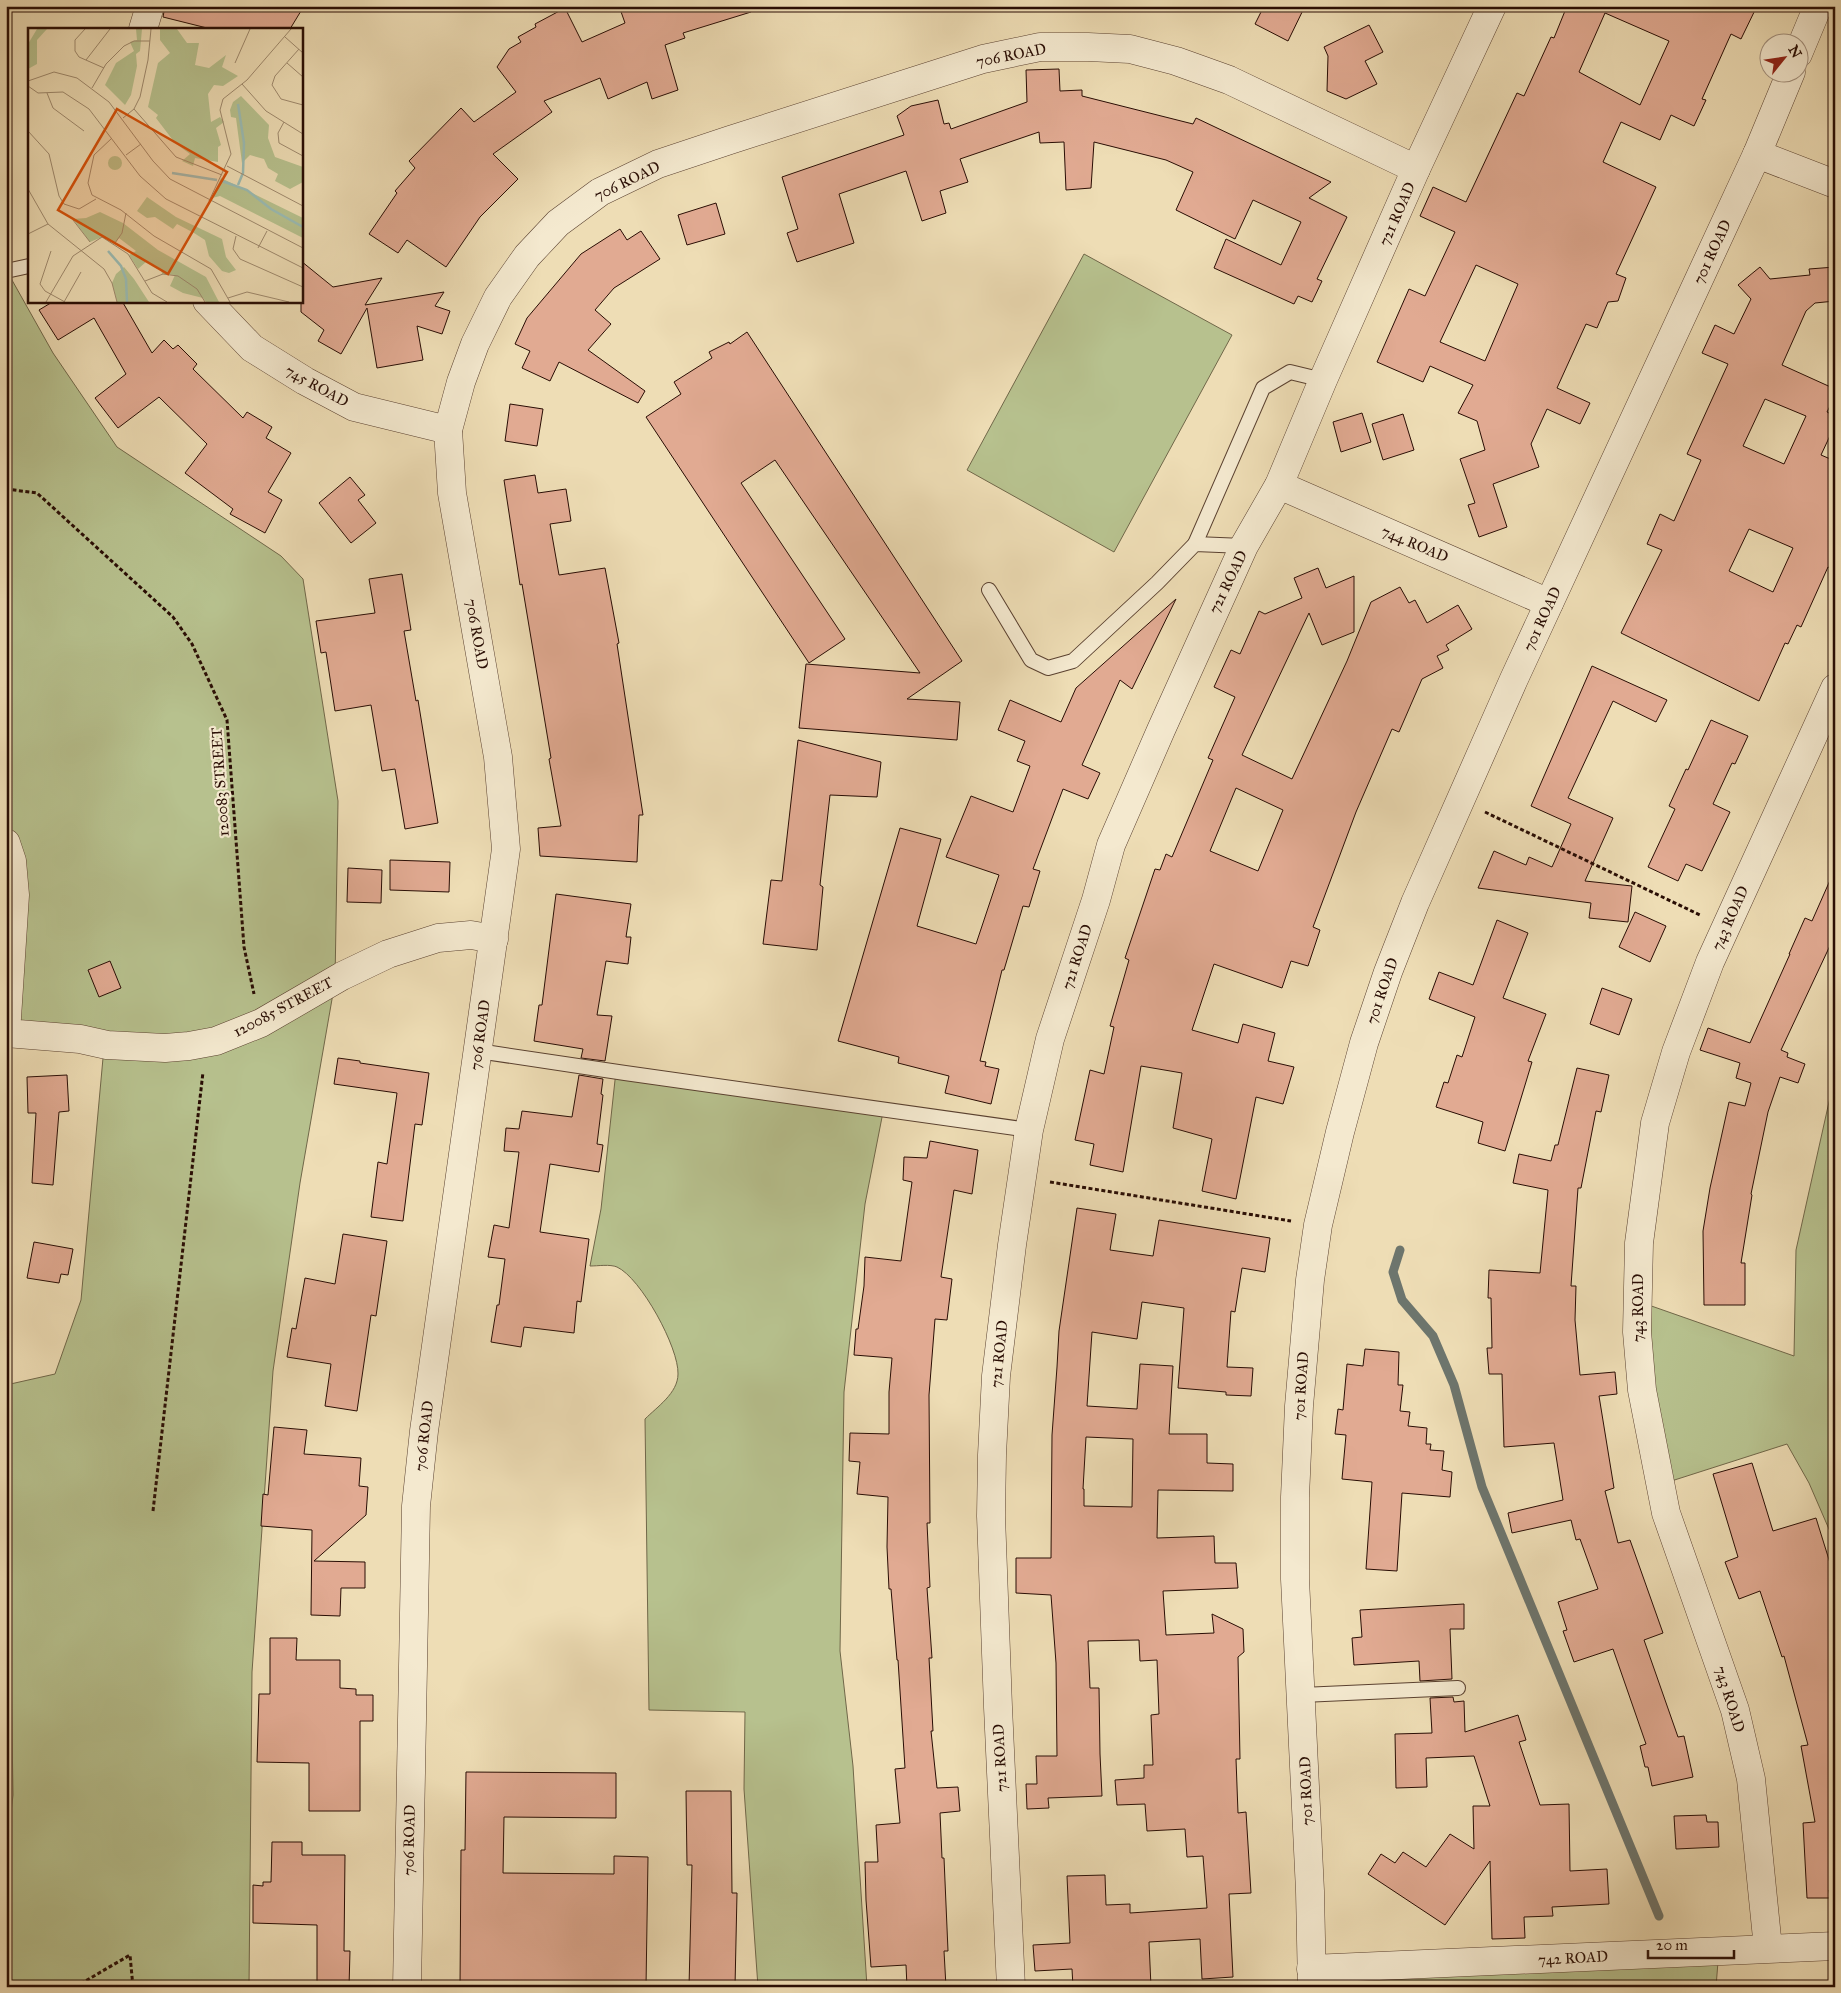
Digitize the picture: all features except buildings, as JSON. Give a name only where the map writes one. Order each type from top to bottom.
[{"type":"street","points":[[143,28],[150,6]]},
{"type":"street","name":"721 ROAD","points":[[1011,1987],[997,1688],[991,1516],[992,1456],[996,1376],[1012,1244],[1029,1130],[1050,1039],[1096,900],[1111,845],[1202,635],[1244,546],[1279,485],[1416,169],[1492,6]]},
{"type":"street","points":[[1807,32],[1818,6]]},
{"type":"street","name":"706 ROAD","points":[[407,1987],[416,1506],[424,1431],[506,849],[498,757],[452,493],[448,430],[461,382],[475,344],[498,297],[527,256],[558,223],[600,192],[658,164],[984,59],[1040,47],[1088,46],[1130,49],[1176,61],[1229,80],[1416,169]]},
{"type":"street","name":"701 ROAD","points":[[1312,1978],[1302,1696],[1295,1580],[1295,1497],[1299,1406],[1310,1280],[1318,1225],[1364,1043],[1388,972],[1415,903],[1549,603],[1757,154],[1787,82]]},
{"type":"street","points":[[1757,154],[1835,184]]},
{"type":"street","name":"745 ROAD","points":[[209,302],[252,348],[305,381],[354,407],[448,430]]},
{"type":"street","name":"744 ROAD","points":[[1279,485],[1549,603]]},
{"type":"street","name":"743 ROAD","points":[[1768,1948],[1751,1778],[1736,1710],[1666,1513],[1642,1390],[1637,1332],[1639,1243],[1655,1124],[1676,1052],[1710,962],[1835,688]]},
{"type":"street","points":[[6,843],[12,861],[15,895],[6,1033]]},
{"type":"street","name":"120085 STREET","points":[[6,1033],[80,1040],[107,1045],[165,1048],[207,1043],[236,1034],[261,1023],[342,976],[388,954],[438,938],[472,935],[494,939]]},
{"type":"street","name":"742 ROAD","points":[[1312,1978],[1768,1948],[1835,1946]]},
{"type":"lane","points":[[6,270],[28,266]]},
{"type":"lane","points":[[989,590],[1031,660],[1048,668],[1073,660],[1157,583],[1195,544],[1263,388],[1290,372],[1323,380]]},
{"type":"lane","points":[[1195,544],[1244,546]]},
{"type":"lane","points":[[478,1051],[1029,1130]]},
{"type":"lane","points":[[1302,1696],[1458,1688]]},
{"type":"path","name":"120083 STREET","points":[[6,489],[37,493],[173,617],[192,644],[227,720],[244,948],[261,1023]]},
{"type":"path","points":[[1460,800],[1701,916]]},
{"type":"path","points":[[153,1511],[207,1043]]},
{"type":"path","points":[[1022,1177],[1318,1225]]},
{"type":"path","points":[[75,1987],[130,1955],[133,1987]]},
{"type":"green space","points":[[1084,254],[1232,335],[1114,552],[967,470]]},
{"type":"green space","points":[[6,273],[8,273],[53,353],[117,447],[281,556],[303,579],[338,801],[335,982],[300,1183],[273,1371],[252,1672],[249,1987],[6,1987],[6,1856],[13,1795],[10,1601],[6,1599],[6,1385],[55,1374],[81,1300],[104,1047],[6,1035]]},
{"type":"green space","points":[[616,1071],[884,1107],[865,1204],[844,1392],[840,1651],[853,1766],[867,1987],[758,1987],[744,1789],[745,1712],[649,1710],[645,1419],[671,1393],[675,1387],[678,1374],[677,1362],[665,1332],[657,1315],[637,1285],[617,1267],[607,1265],[590,1266],[601,1209]]},
{"type":"green space","points":[[1835,1075],[1835,1543],[1809,1483],[1787,1444],[1662,1484],[1640,1302],[1794,1356],[1796,1250]]},
{"type":"green space","points":[[1719,1949],[1716,1987],[1372,1987],[1364,1967]]},
{"type":"waterway","points":[[1400,1250],[1393,1272],[1402,1300],[1433,1336],[1454,1385],[1482,1487],[1659,1916]]}]
